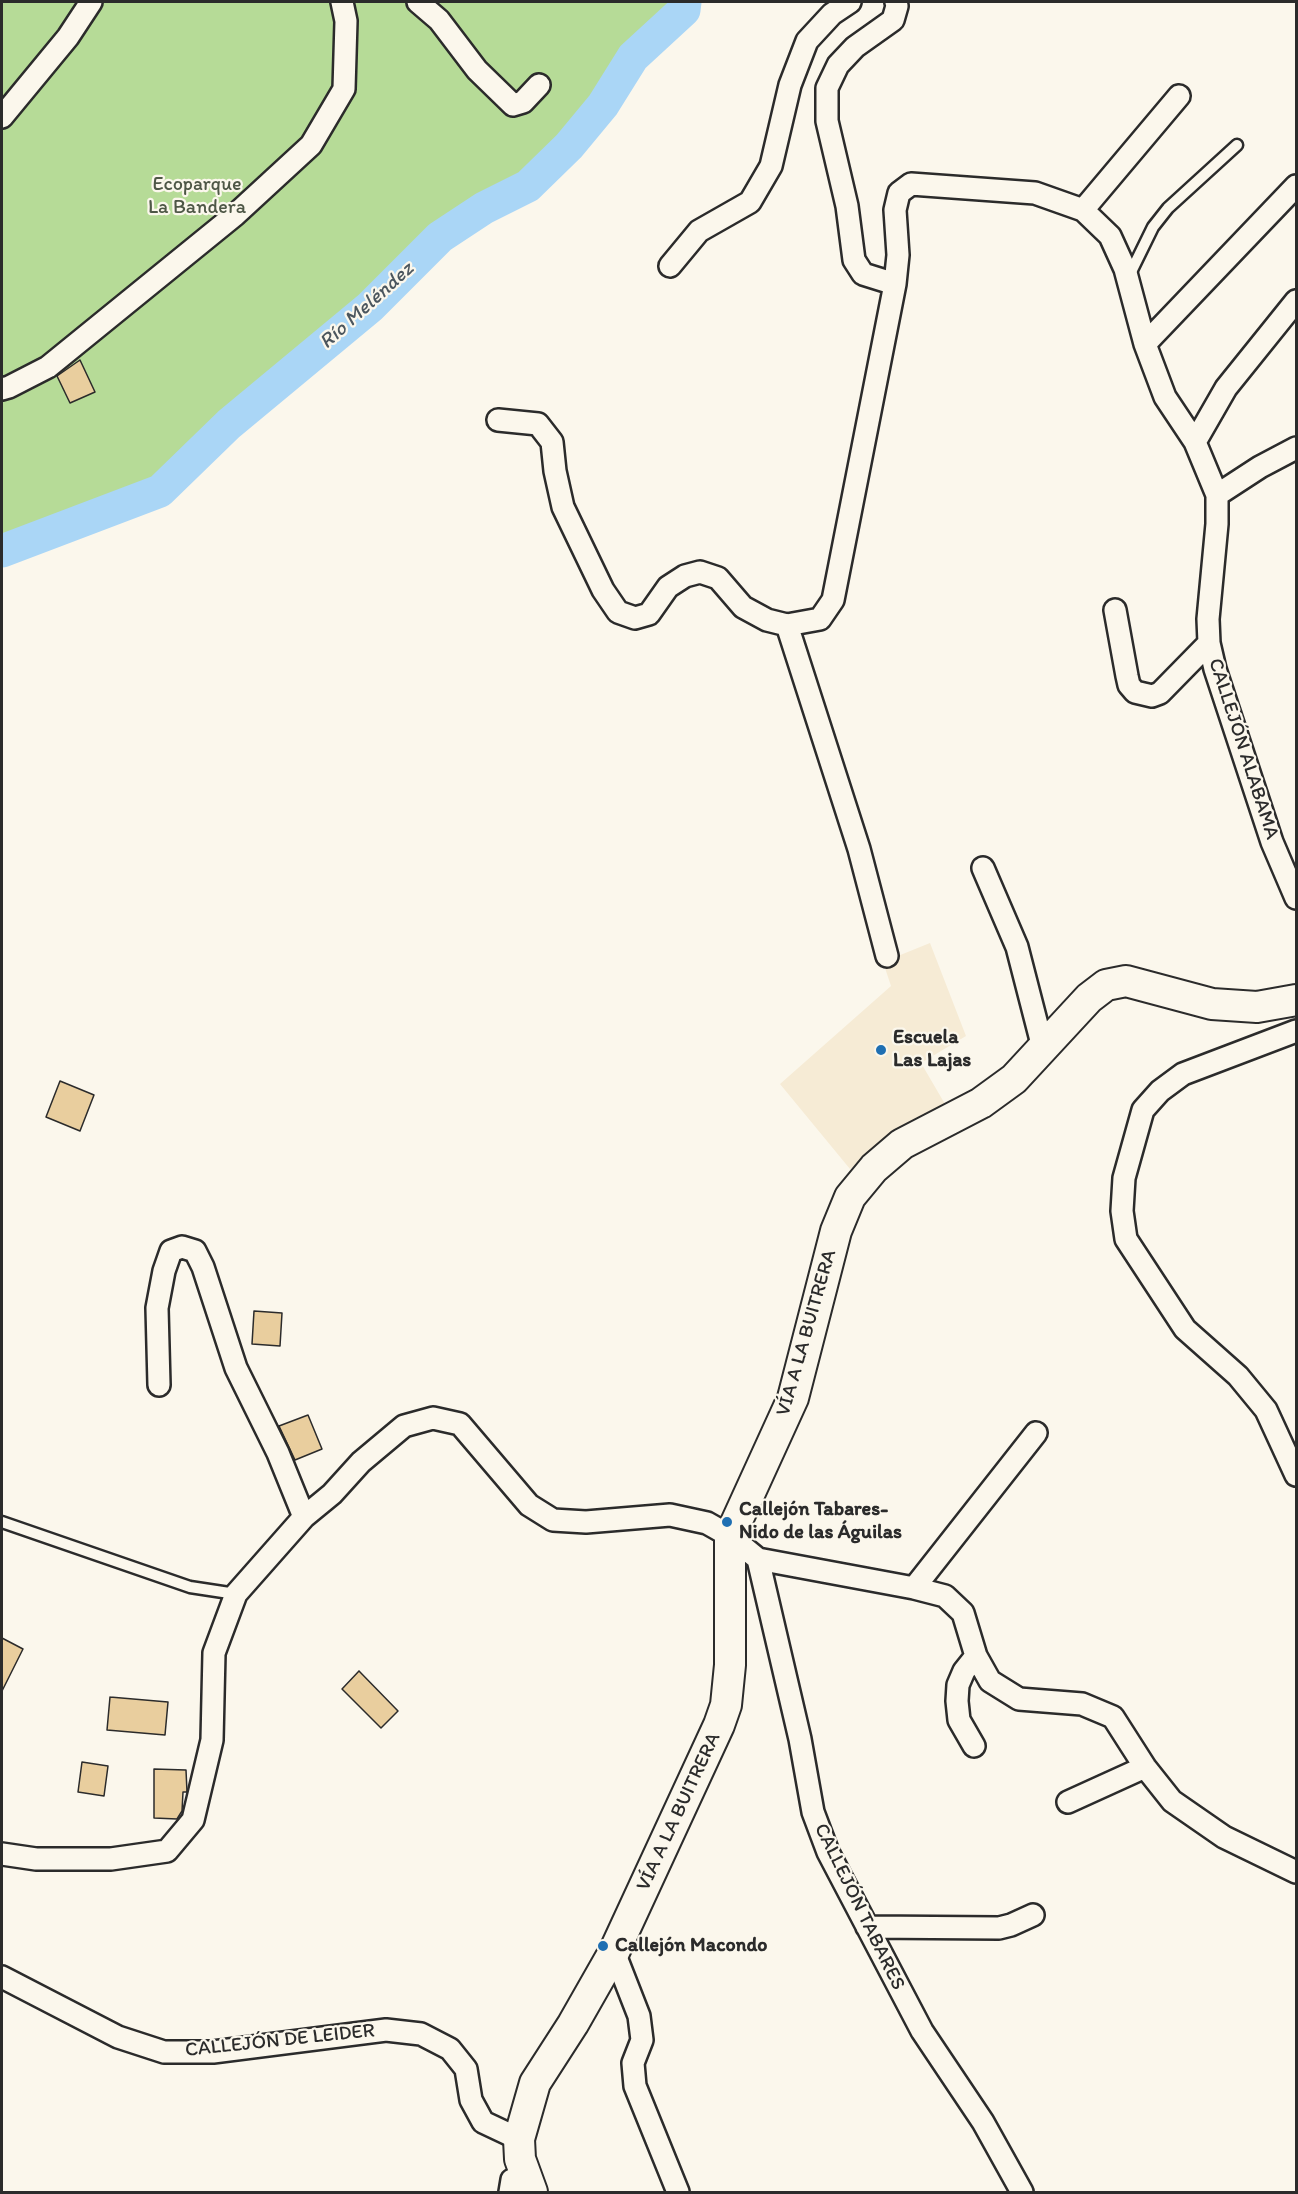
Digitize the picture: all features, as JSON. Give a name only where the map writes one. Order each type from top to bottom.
[{"type":"street","points":[[2,117],[68,37],[91,2]]},
{"type":"street","points":[[2,389],[48,367],[235,215],[311,145],[344,89],[346,21],[342,2]]},
{"type":"street","points":[[418,2],[439,20],[477,70],[513,105],[523,102],[539,86]]},
{"type":"street","points":[[670,266],[699,231],[750,202],[771,166],[790,85],[807,41],[831,14],[850,2]]},
{"type":"street","points":[[498,420],[537,424],[552,442],[555,471],[563,507],[603,590],[618,612],[635,618],[649,614],[668,587],[685,576],[700,572],[718,578],[743,607],[767,620],[787,625],[820,619],[833,600],[895,284],[863,274],[854,260],[847,206],[827,121],[827,88],[838,65],[855,47],[893,20],[896,2]]},
{"type":"street","points":[[1083,210],[1179,96]]},
{"type":"street","name":"CALLEJÓN ALABAMA","points":[[895,284],[898,255],[895,210],[899,193],[911,184],[1035,194],[1083,210],[1110,236],[1128,279],[1145,344],[1165,397],[1195,442],[1217,495],[1217,524],[1208,619],[1209,643],[1215,669],[1272,842],[1296,898]]},
{"type":"street","points":[[1145,344],[1296,186]]},
{"type":"street","points":[[1195,442],[1226,388],[1296,300]]},
{"type":"street","points":[[1217,495],[1260,467],[1296,448]]},
{"type":"street","points":[[1115,610],[1129,685],[1135,692],[1152,696],[1160,693],[1209,643]]},
{"type":"street","points":[[787,625],[859,849],[887,956]]},
{"type":"street","points":[[983,868],[1017,947],[1043,1048]]},
{"type":"street","name":"VÍA A LA BUITRERA","points":[[522,2187],[519,2139],[535,2083],[573,2024],[614,1952],[719,1725],[726,1705],[730,1644],[730,1536],[793,1398],[836,1231],[850,1197],[874,1168],[902,1144],[981,1103],[1014,1079],[1089,998],[1106,986],[1126,981],[1212,1004],[1257,1007],[1296,1000]]},
{"type":"street","points":[[1296,1031],[1183,1074],[1160,1091],[1143,1110],[1124,1178],[1122,1211],[1126,1239],[1185,1329],[1238,1376],[1266,1410],[1296,1475]]},
{"type":"street","points":[[159,1385],[157,1308],[164,1271],[171,1251],[183,1247],[195,1251],[203,1267],[236,1368],[278,1453],[304,1517]]},
{"type":"street","points":[[2,1854],[36,1859],[111,1860],[167,1851],[193,1820],[212,1740],[214,1653],[236,1594],[304,1517],[332,1494],[361,1462],[404,1426],[433,1418],[460,1424],[529,1505],[553,1520],[586,1522],[670,1515],[707,1523],[730,1536],[758,1559],[914,1588],[945,1596],[963,1613],[976,1656],[990,1681],[1019,1699],[1082,1704],[1113,1717],[1172,1802],[1224,1837],[1296,1872]]},
{"type":"street","points":[[914,1588],[1036,1433]]},
{"type":"street","name":"CALLEJÓN TABARES","points":[[758,1559],[801,1739],[813,1812],[828,1852],[922,2031],[982,2122],[1022,2193]]},
{"type":"street","points":[[974,1746],[959,1720],[957,1701],[958,1685],[964,1671],[976,1656]]},
{"type":"street","points":[[1068,1802],[1146,1767]]},
{"type":"street","points":[[867,1927],[999,1928],[1032,1915]]},
{"type":"street","points":[[614,1952],[639,2016],[642,2040],[633,2063],[635,2086],[678,2193]]},
{"type":"street","name":"CALLEJÓN DE LEIDER","points":[[2,1977],[118,2037],[164,2052],[213,2052],[386,2030],[421,2034],[450,2049],[466,2069],[471,2100],[483,2122],[519,2139]]},
{"type":"lane","points":[[1128,279],[1153,227],[1168,208],[1237,145]]},
{"type":"lane","points":[[2,1522],[190,1587],[236,1594]]},
{"type":"shaded area","name":"Escuela Las Lajas","points":[[930,943],[966,1036],[921,1063],[945,1104],[890,1138],[850,1169],[780,1084],[891,986],[883,962]]},
{"type":"green space","name":"Ecoparque La Bandera","points":[[2,2],[685,2],[684,10],[633,57],[603,105],[569,146],[528,186],[484,208],[440,237],[370,307],[229,424],[160,491],[2,551]]},
{"type":"building","points":[[80,360],[95,392],[70,403],[57,376]]},
{"type":"building","points":[[60,1081],[94,1095],[80,1131],[46,1117]]},
{"type":"building","points":[[254,1311],[282,1313],[280,1346],[252,1344]]},
{"type":"building","points":[[308,1415],[322,1449],[295,1460],[279,1426]]},
{"type":"building","points":[[2,1638],[23,1649],[2,1691]]},
{"type":"building","points":[[359,1671],[398,1711],[381,1728],[342,1689]]},
{"type":"building","points":[[110,1697],[168,1702],[165,1735],[107,1730]]},
{"type":"building","points":[[82,1762],[108,1766],[104,1796],[78,1792]]},
{"type":"building","points":[[154,1769],[186,1770],[187,1792],[183,1792],[182,1811],[177,1819],[154,1818]]},
{"type":"waterway","name":"Río Meléndez","points":[[2,551],[160,491],[229,424],[370,307],[440,237],[484,208],[528,186],[569,146],[603,105],[633,57],[684,10],[685,2]]},
{"type":"place","name":"Escuela Las Lajas","points":[[881,1050]]},
{"type":"place","name":"Callejón Tabares- Nido de las Águilas","points":[[727,1522]]},
{"type":"place","name":"Callejón Macondo","points":[[603,1946]]}]
